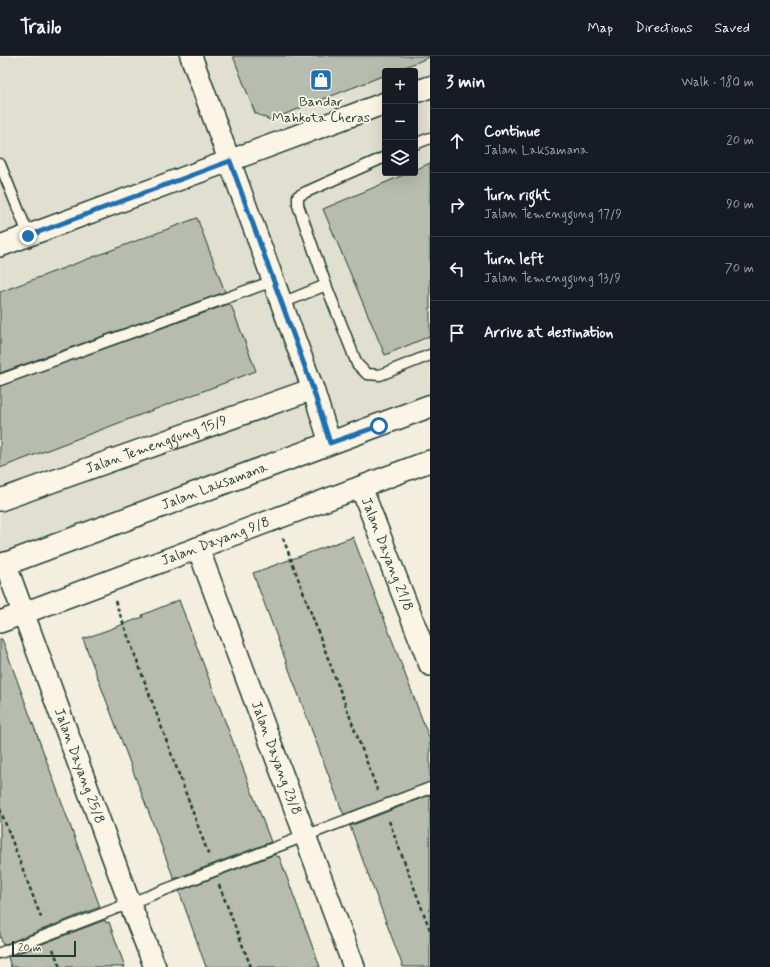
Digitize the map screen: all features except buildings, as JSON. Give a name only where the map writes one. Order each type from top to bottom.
[{"type":"street","points":[[195,57],[230,161],[313,389],[330,443]]},
{"type":"street","points":[[418,91],[430,87]]},
{"type":"street","points":[[0,246],[382,104]]},
{"type":"street","name":"Jalan Temenggung 15/9","points":[[0,500],[313,389]]},
{"type":"street","name":"Jalan Laksamana","points":[[3,564],[430,406]]},
{"type":"street","name":"Jalan Dayang 9/8","points":[[0,622],[430,461]]},
{"type":"street","name":"Jalan Dayang 21/8","points":[[361,487],[430,665]]},
{"type":"street","name":"Jalan Dayang 23/8","points":[[198,548],[354,967]]},
{"type":"street","name":"Jalan Dayang 25/8","points":[[3,564],[24,613],[130,904],[155,967]]},
{"type":"lane","points":[[418,143],[430,138]]},
{"type":"lane","points":[[382,159],[298,196],[298,205],[326,285],[357,364],[367,374],[380,375],[430,355]]},
{"type":"lane","points":[[0,164],[28,236]]},
{"type":"lane","points":[[0,380],[273,281]]},
{"type":"lane","points":[[282,303],[326,285]]},
{"type":"lane","points":[[0,953],[430,788]]},
{"type":"path","points":[[276,519],[430,930]]},
{"type":"path","points":[[108,582],[214,871],[251,967]]},
{"type":"path","points":[[0,809],[60,967]]},
{"type":"shaded area","points":[[0,56],[430,56],[430,399],[0,559]]},
{"type":"place","name":"Bandar Mahkota Cheras","points":[[321,80]]},
{"type":"route","points":[[28,236],[230,161],[313,389],[330,443],[379,426]]}]
